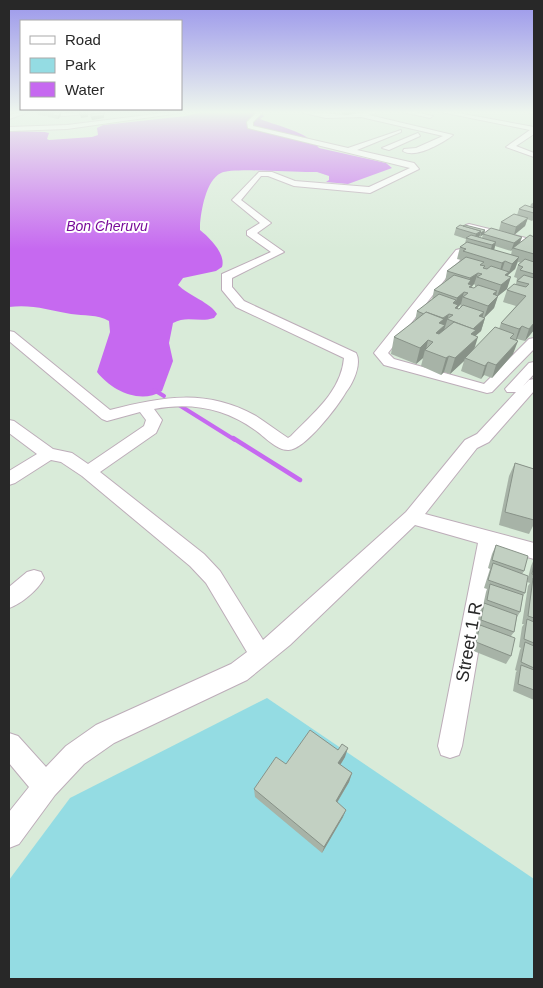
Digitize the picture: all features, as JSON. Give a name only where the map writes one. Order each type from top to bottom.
[{"type":"street","points":[[9,336],[107,416],[175,400],[198,401],[212,404],[250,420],[288,445],[297,440],[336,396],[349,374],[350,356],[240,304],[226,288],[226,276],[279,252],[250,233],[266,223],[236,200],[259,174],[269,174],[294,183],[370,190],[415,169],[411,164],[381,157]]},
{"type":"street","points":[[470,227],[523,236],[534,243]]},
{"type":"street","points":[[487,258],[468,252],[460,252],[381,353],[389,362],[487,388],[529,349],[534,361]]},
{"type":"street","points":[[9,834],[46,786],[75,755],[105,734],[239,672],[282,638],[412,517],[470,444],[483,438],[499,411],[534,366]]},
{"type":"street","points":[[499,411],[531,389]]},
{"type":"street","points":[[88,472],[150,429],[154,420],[144,407]]},
{"type":"street","points":[[9,425],[48,454],[66,457],[88,472],[197,560],[213,577],[261,656]]},
{"type":"street","points":[[9,479],[48,454]]},
{"type":"street","points":[[412,517],[534,551]]},
{"type":"street","name":"Street 1 R","points":[[450,746],[488,537]]},
{"type":"street","points":[[9,599],[34,578]]},
{"type":"street","points":[[9,745],[46,786]]},
{"type":"green space","points":[[267,698],[534,879],[534,979],[9,979],[9,880],[70,798]]},
{"type":"water","name":"Bon Cheruvu","points":[[9,157],[360,157],[386,163],[392,168],[348,184],[326,182],[329,180],[329,176],[317,172],[238,170],[221,173],[216,177],[205,196],[200,230],[212,242],[222,257],[222,267],[216,271],[183,278],[178,285],[210,306],[217,314],[214,318],[203,320],[188,319],[173,323],[169,343],[173,361],[162,391],[153,395],[135,396],[126,394],[110,385],[97,372],[110,332],[109,321],[95,316],[40,308],[25,306],[9,307]]},
{"type":"building","points":[[525,205],[534,208],[534,213],[519,209]]},
{"type":"building","points":[[514,214],[528,218],[516,227],[501,222]]},
{"type":"building","points":[[460,225],[481,231],[476,234],[456,228]]},
{"type":"building","points":[[463,226],[485,230],[481,233],[481,231]]},
{"type":"building","points":[[491,228],[522,237],[514,243],[483,234]]},
{"type":"building","points":[[471,235],[496,242],[492,245],[466,238]]},
{"type":"building","points":[[530,235],[534,237],[534,254],[513,248]]},
{"type":"building","points":[[467,242],[519,257],[512,264],[505,261],[502,263],[463,251],[466,249],[460,247]]},
{"type":"building","points":[[466,257],[484,262],[480,265],[485,266],[483,268],[487,269],[491,266],[509,272],[505,275],[511,277],[501,285],[477,277],[482,274],[478,273],[470,278],[447,271]]},
{"type":"building","points":[[525,259],[534,262],[534,274],[520,270],[523,267],[518,265]]},
{"type":"building","points":[[454,275],[471,280],[468,284],[472,285],[469,287],[474,288],[478,285],[497,291],[493,294],[498,296],[488,306],[463,297],[468,293],[464,292],[457,298],[434,290]]},
{"type":"building","points":[[524,275],[534,278],[534,323],[529,329],[522,326],[519,329],[501,323],[526,296],[507,290],[514,284],[526,287],[529,284],[517,281]]},
{"type":"building","points":[[439,294],[456,300],[453,303],[458,305],[455,308],[459,309],[463,305],[484,312],[479,316],[485,318],[473,329],[447,319],[453,315],[449,314],[443,318],[417,311]]},
{"type":"building","points":[[426,312],[444,319],[439,323],[445,325],[436,333],[439,334],[454,322],[476,330],[471,334],[478,337],[455,358],[449,356],[446,358],[425,350],[433,342],[428,340],[420,348],[394,337]]},
{"type":"building","points":[[495,327],[514,334],[510,338],[518,341],[496,365],[488,362],[485,366],[465,358]]},
{"type":"building","points":[[515,463],[534,469],[534,520],[505,512]]},
{"type":"building","points":[[496,545],[528,556],[524,571],[492,560]]},
{"type":"building","points":[[493,563],[528,576],[525,593],[488,580]]},
{"type":"building","points":[[534,578],[534,618],[528,616]]},
{"type":"building","points":[[490,584],[523,595],[520,612],[487,600]]},
{"type":"building","points":[[484,603],[517,615],[514,632],[481,620]]},
{"type":"building","points":[[527,619],[534,622],[534,643],[524,639]]},
{"type":"building","points":[[480,625],[515,638],[511,656],[476,642]]},
{"type":"building","points":[[525,642],[534,646],[534,668],[521,662]]},
{"type":"building","points":[[521,665],[534,670],[534,690],[518,684]]},
{"type":"building","points":[[310,730],[338,750],[342,744],[348,748],[338,763],[352,773],[336,801],[346,810],[324,847],[254,789],[276,757],[286,764]]},
{"type":"waterway","points":[[154,390],[164,396]]},
{"type":"waterway","points":[[179,405],[235,440]]},
{"type":"waterway","points":[[233,438],[300,480]]}]
